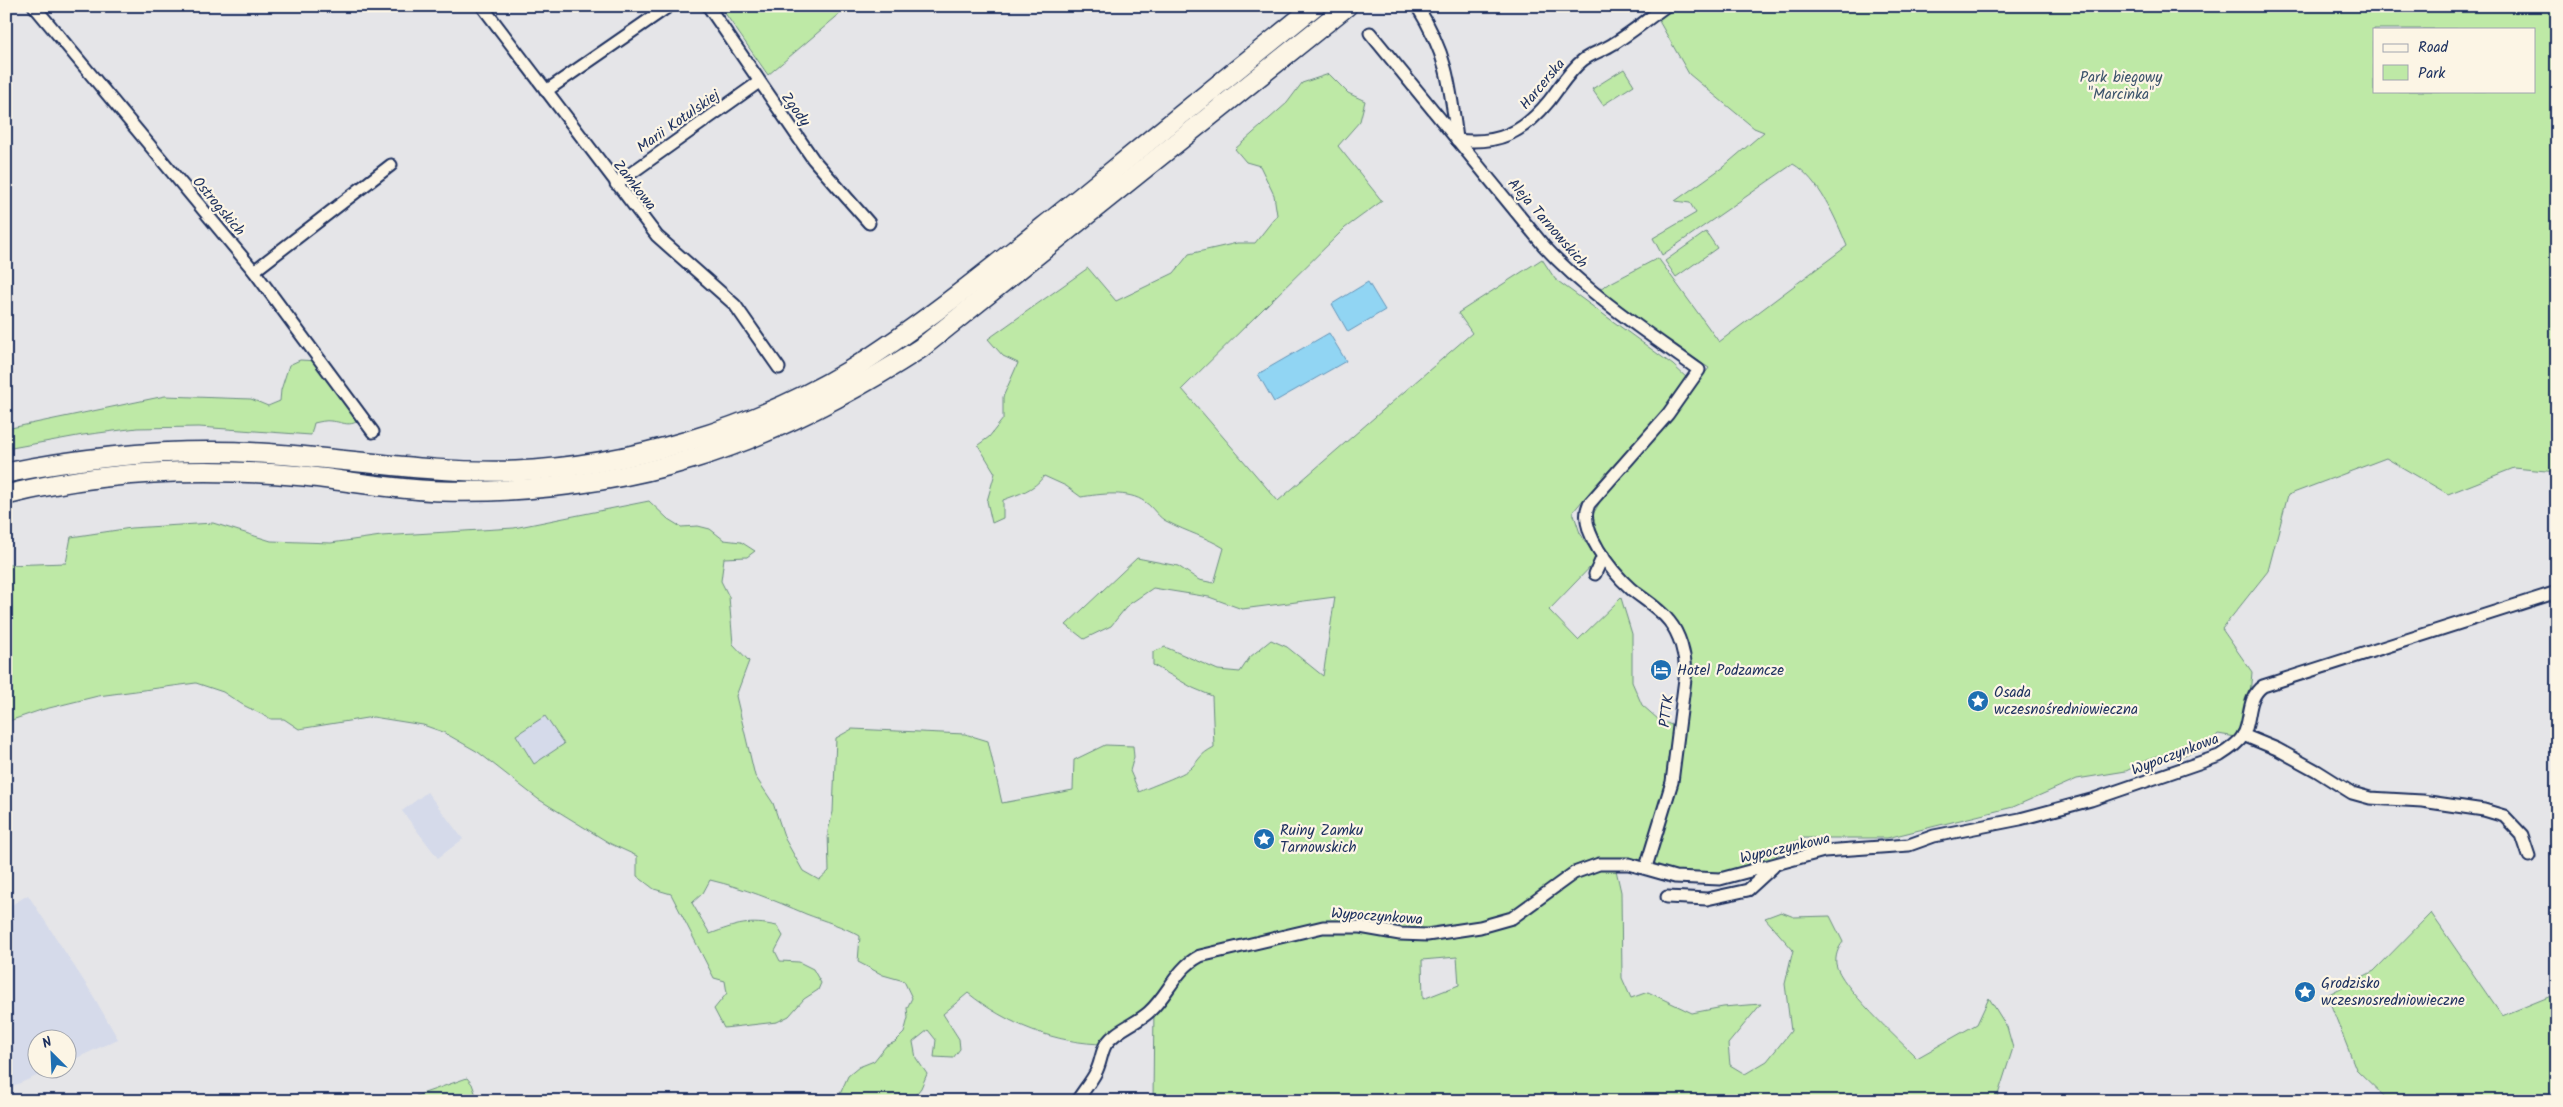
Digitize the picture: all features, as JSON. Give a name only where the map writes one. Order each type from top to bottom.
[{"type":"main road","points":[[6,473],[96,457],[190,451],[262,453],[452,472],[517,470],[564,467],[630,456],[706,434],[800,397],[846,372],[911,330],[1019,246],[1315,6]]},
{"type":"main road","points":[[6,494],[50,484],[127,474],[186,470],[248,471],[439,491],[505,491],[574,486],[638,475],[713,453],[763,435],[815,411],[871,381],[921,348],[1348,6]]},
{"type":"street","name":"Ostrogskich","points":[[34,6],[254,271],[373,432]]},
{"type":"street","name":"Zamkowa","points":[[482,6],[657,236],[735,305],[779,368]]},
{"type":"street","points":[[546,92],[669,6]]},
{"type":"street","name":"Zgody","points":[[708,6],[813,159],[869,223]]},
{"type":"street","points":[[1417,6],[1434,33],[1445,59],[1457,140]]},
{"type":"street","name":"Harcerska","points":[[1457,140],[1486,141],[1506,136],[1528,124],[1549,100],[1566,76],[1584,59],[1613,44],[1666,6]]},
{"type":"street","name":"Aleja Tarnowskich","points":[[1370,34],[1570,274],[1626,318],[1699,370]]},
{"type":"street","name":"Marii Kotulskiej","points":[[616,184],[759,82]]},
{"type":"street","points":[[254,271],[391,165]]},
{"type":"street","name":"PTTK","points":[[1646,867],[1672,782],[1686,671],[1685,655],[1669,620],[1629,588],[1603,556],[1587,524],[1586,511],[1668,414],[1699,370]]},
{"type":"street","points":[[1595,574],[1603,556]]},
{"type":"street","points":[[2529,856],[2522,835],[2504,816],[2484,810],[2422,801],[2370,798],[2352,793],[2318,770],[2277,749],[2243,735],[2253,698],[2257,690],[2263,686],[2557,592]]},
{"type":"street","name":"Wypoczynkowa","points":[[1077,1101],[1097,1072],[1105,1046],[1111,1038],[1138,1021],[1151,1010],[1174,977],[1188,962],[1200,956],[1323,928],[1360,927],[1400,934],[1427,935],[1480,926],[1512,918],[1574,873],[1586,868],[1613,863],[1646,867],[1676,876],[1720,879],[1824,851],[1909,846],[1934,836],[2020,819],[2065,807],[2219,756],[2235,745],[2243,735]]},
{"type":"street","points":[[1667,897],[1707,899],[1748,890],[1774,866]]},
{"type":"shaded area","points":[[545,716],[564,745],[534,764],[516,735]]},
{"type":"shaded area","points":[[427,792],[463,839],[438,858],[402,811]]},
{"type":"shaded area","points":[[28,895],[91,992],[118,1039],[78,1057],[78,1030],[28,1030],[28,1080],[6,1089],[6,908]]},
{"type":"green space","points":[[720,6],[849,6],[768,75]]},
{"type":"green space","name":"Park biegowy \"Marcinka\"","points":[[1666,6],[2557,6],[2557,472],[2514,468],[2448,494],[2386,458],[2288,495],[2268,571],[2222,629],[2252,672],[2248,718],[2236,737],[2218,734],[2205,747],[2182,756],[2156,756],[2126,771],[2077,779],[2013,807],[1887,838],[1801,838],[1765,864],[1710,875],[1669,871],[1654,863],[1653,856],[1687,686],[1677,626],[1629,578],[1601,545],[1592,516],[1606,491],[1660,432],[1709,368],[1678,348],[1599,289],[1658,258],[1719,342],[1847,246],[1832,212],[1819,189],[1811,179],[1793,164],[1662,255],[1653,238],[1696,213],[1690,203],[1675,201],[1723,167],[1764,132],[1754,128],[1689,74],[1655,14]]},
{"type":"green space","points":[[1624,69],[1634,85],[1603,105],[1592,89]]},
{"type":"green space","points":[[1329,74],[1348,93],[1365,101],[1360,121],[1338,146],[1382,201],[1345,228],[1182,389],[1278,501],[1472,333],[1458,313],[1542,259],[1555,279],[1673,365],[1688,379],[1573,512],[1580,533],[1597,560],[1549,610],[1578,640],[1621,598],[1632,634],[1632,682],[1642,705],[1659,720],[1679,728],[1675,767],[1641,870],[1616,870],[1621,892],[1622,978],[1631,998],[1648,992],[1692,1013],[1723,1007],[1761,1004],[1728,1044],[1730,1065],[1745,1074],[1767,1061],[1791,1031],[1785,984],[1793,950],[1765,918],[1781,912],[1794,917],[1830,916],[1843,942],[1838,949],[1836,958],[1840,974],[1859,999],[1917,1058],[1977,1024],[1989,998],[2007,1027],[2013,1048],[1996,1101],[1851,1099],[1153,1101],[1154,1006],[1106,1044],[1088,1043],[1051,1036],[1015,1023],[968,993],[943,1014],[959,1039],[960,1049],[953,1058],[934,1057],[936,1040],[928,1030],[913,1042],[916,1058],[927,1074],[921,1088],[913,1098],[896,1101],[837,1101],[848,1076],[859,1067],[874,1061],[886,1046],[895,1042],[904,1033],[908,1018],[907,1008],[912,998],[904,981],[883,975],[858,962],[860,936],[840,926],[759,895],[710,880],[703,893],[692,903],[710,934],[751,923],[777,926],[783,936],[775,951],[780,961],[799,962],[813,969],[821,983],[818,990],[804,999],[789,1016],[777,1022],[724,1028],[714,1009],[727,993],[725,981],[714,978],[671,894],[654,889],[637,876],[637,856],[611,844],[538,799],[478,752],[443,732],[423,725],[373,717],[299,729],[284,719],[271,719],[243,705],[223,692],[196,683],[98,696],[41,710],[9,721],[6,720],[6,565],[66,563],[71,537],[131,528],[213,523],[271,541],[331,543],[381,536],[514,528],[649,501],[668,519],[681,527],[698,526],[710,529],[724,540],[741,542],[755,551],[747,557],[724,558],[721,581],[729,597],[733,644],[749,661],[736,696],[755,776],[773,803],[785,839],[803,871],[819,880],[829,871],[828,831],[833,812],[836,738],[852,729],[965,734],[988,741],[1002,803],[1073,790],[1074,760],[1105,745],[1133,746],[1134,757],[1130,771],[1139,792],[1182,774],[1214,747],[1212,696],[1193,688],[1153,665],[1153,652],[1165,647],[1218,670],[1240,672],[1250,657],[1271,640],[1287,647],[1323,676],[1335,597],[1242,609],[1209,597],[1153,588],[1128,605],[1111,626],[1084,639],[1066,625],[1137,558],[1178,566],[1199,580],[1214,583],[1224,548],[1165,520],[1148,504],[1138,498],[1123,494],[1081,497],[1066,486],[1044,476],[1031,488],[1003,500],[1003,518],[992,523],[987,501],[995,473],[978,445],[989,437],[1003,419],[1003,397],[1018,363],[1003,356],[988,339],[1088,268],[1116,301],[1174,273],[1189,254],[1237,243],[1255,243],[1277,215],[1274,195],[1260,166],[1246,162],[1235,149],[1287,103],[1302,83]],"holes":[[[545,716],[564,744],[534,764],[516,735]],[[1457,957],[1459,985],[1423,999],[1422,960]]]},
{"type":"green space","points":[[1706,232],[1717,248],[1676,277],[1665,261]]},
{"type":"green space","points":[[300,360],[319,361],[361,419],[350,424],[329,421],[314,423],[311,435],[199,427],[137,428],[83,435],[6,449],[6,429],[165,396],[251,399],[268,406],[280,401],[281,390],[289,365]]},
{"type":"green space","points":[[2431,913],[2502,1016],[2556,994],[2557,953],[2557,1101],[2389,1101],[2356,1069],[2327,995],[2374,971]]},
{"type":"green space","points":[[467,1078],[472,1084],[478,1101],[418,1101],[416,1096]]},
{"type":"water","points":[[1368,282],[1385,310],[1348,332],[1332,304]]},
{"type":"water","points":[[1329,333],[1346,361],[1274,402],[1258,374]]},
{"type":"waterway","points":[[2544,1101],[2557,1089]]},
{"type":"place","name":"Hotel Podzamcze","points":[[1661,670]]},
{"type":"place","name":"Osada wczesnośredniowieczna","points":[[1978,701]]},
{"type":"place","name":"Ruiny Zamku Tarnowskich","points":[[1264,839]]},
{"type":"place","name":"Grodzisko wczesnosredniowieczne","points":[[2305,992]]}]
